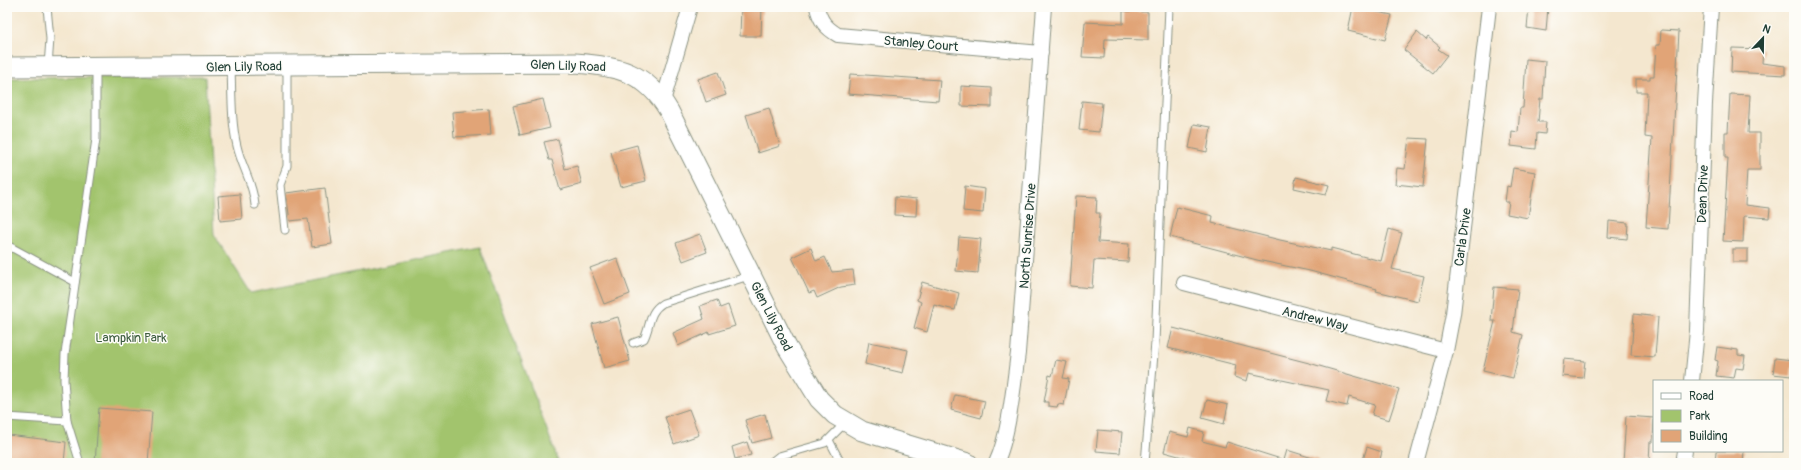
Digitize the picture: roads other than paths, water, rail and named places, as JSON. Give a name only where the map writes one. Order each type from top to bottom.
[{"type":"street","points":[[663,100],[690,7]]},
{"type":"street","name":"Stanley Court","points":[[817,7],[819,17],[826,28],[838,35],[1041,53]]},
{"type":"street","name":"North Sunrise Drive","points":[[996,463],[1000,455],[1010,409],[1018,353],[1044,7]]},
{"type":"street","name":"Carla Drive","points":[[1416,463],[1446,351],[1467,206],[1489,7]]},
{"type":"street","name":"Dean Drive","points":[[1692,380],[1697,331],[1711,7]]},
{"type":"street","name":"Glen Lily Road","points":[[7,67],[48,68],[575,63],[601,65],[624,70],[638,77],[650,86],[663,100],[787,347],[819,400],[835,415],[862,431],[968,463]]},
{"type":"street","name":"Andrew Way","points":[[1184,283],[1446,351]]},
{"type":"street","points":[[1683,463],[1684,452]]},
{"type":"lane","points":[[47,7],[50,39],[48,68]]},
{"type":"lane","points":[[1145,463],[1153,370],[1169,7]]},
{"type":"lane","points":[[231,66],[233,125],[237,147],[254,190],[255,205]]},
{"type":"lane","points":[[285,230],[280,185],[288,166],[287,66]]},
{"type":"lane","points":[[80,463],[67,422],[64,380],[65,354],[96,139],[96,67]]},
{"type":"lane","points":[[7,246],[75,282]]},
{"type":"lane","points":[[632,343],[644,339],[652,314],[657,306],[751,275]]},
{"type":"lane","points":[[7,417],[67,422]]},
{"type":"lane","points":[[770,463],[779,456],[825,443],[846,422]]},
{"type":"lane","points":[[829,440],[841,463]]},
{"type":"park label","name":"Lampkin Park","points":[[131,337]]}]
